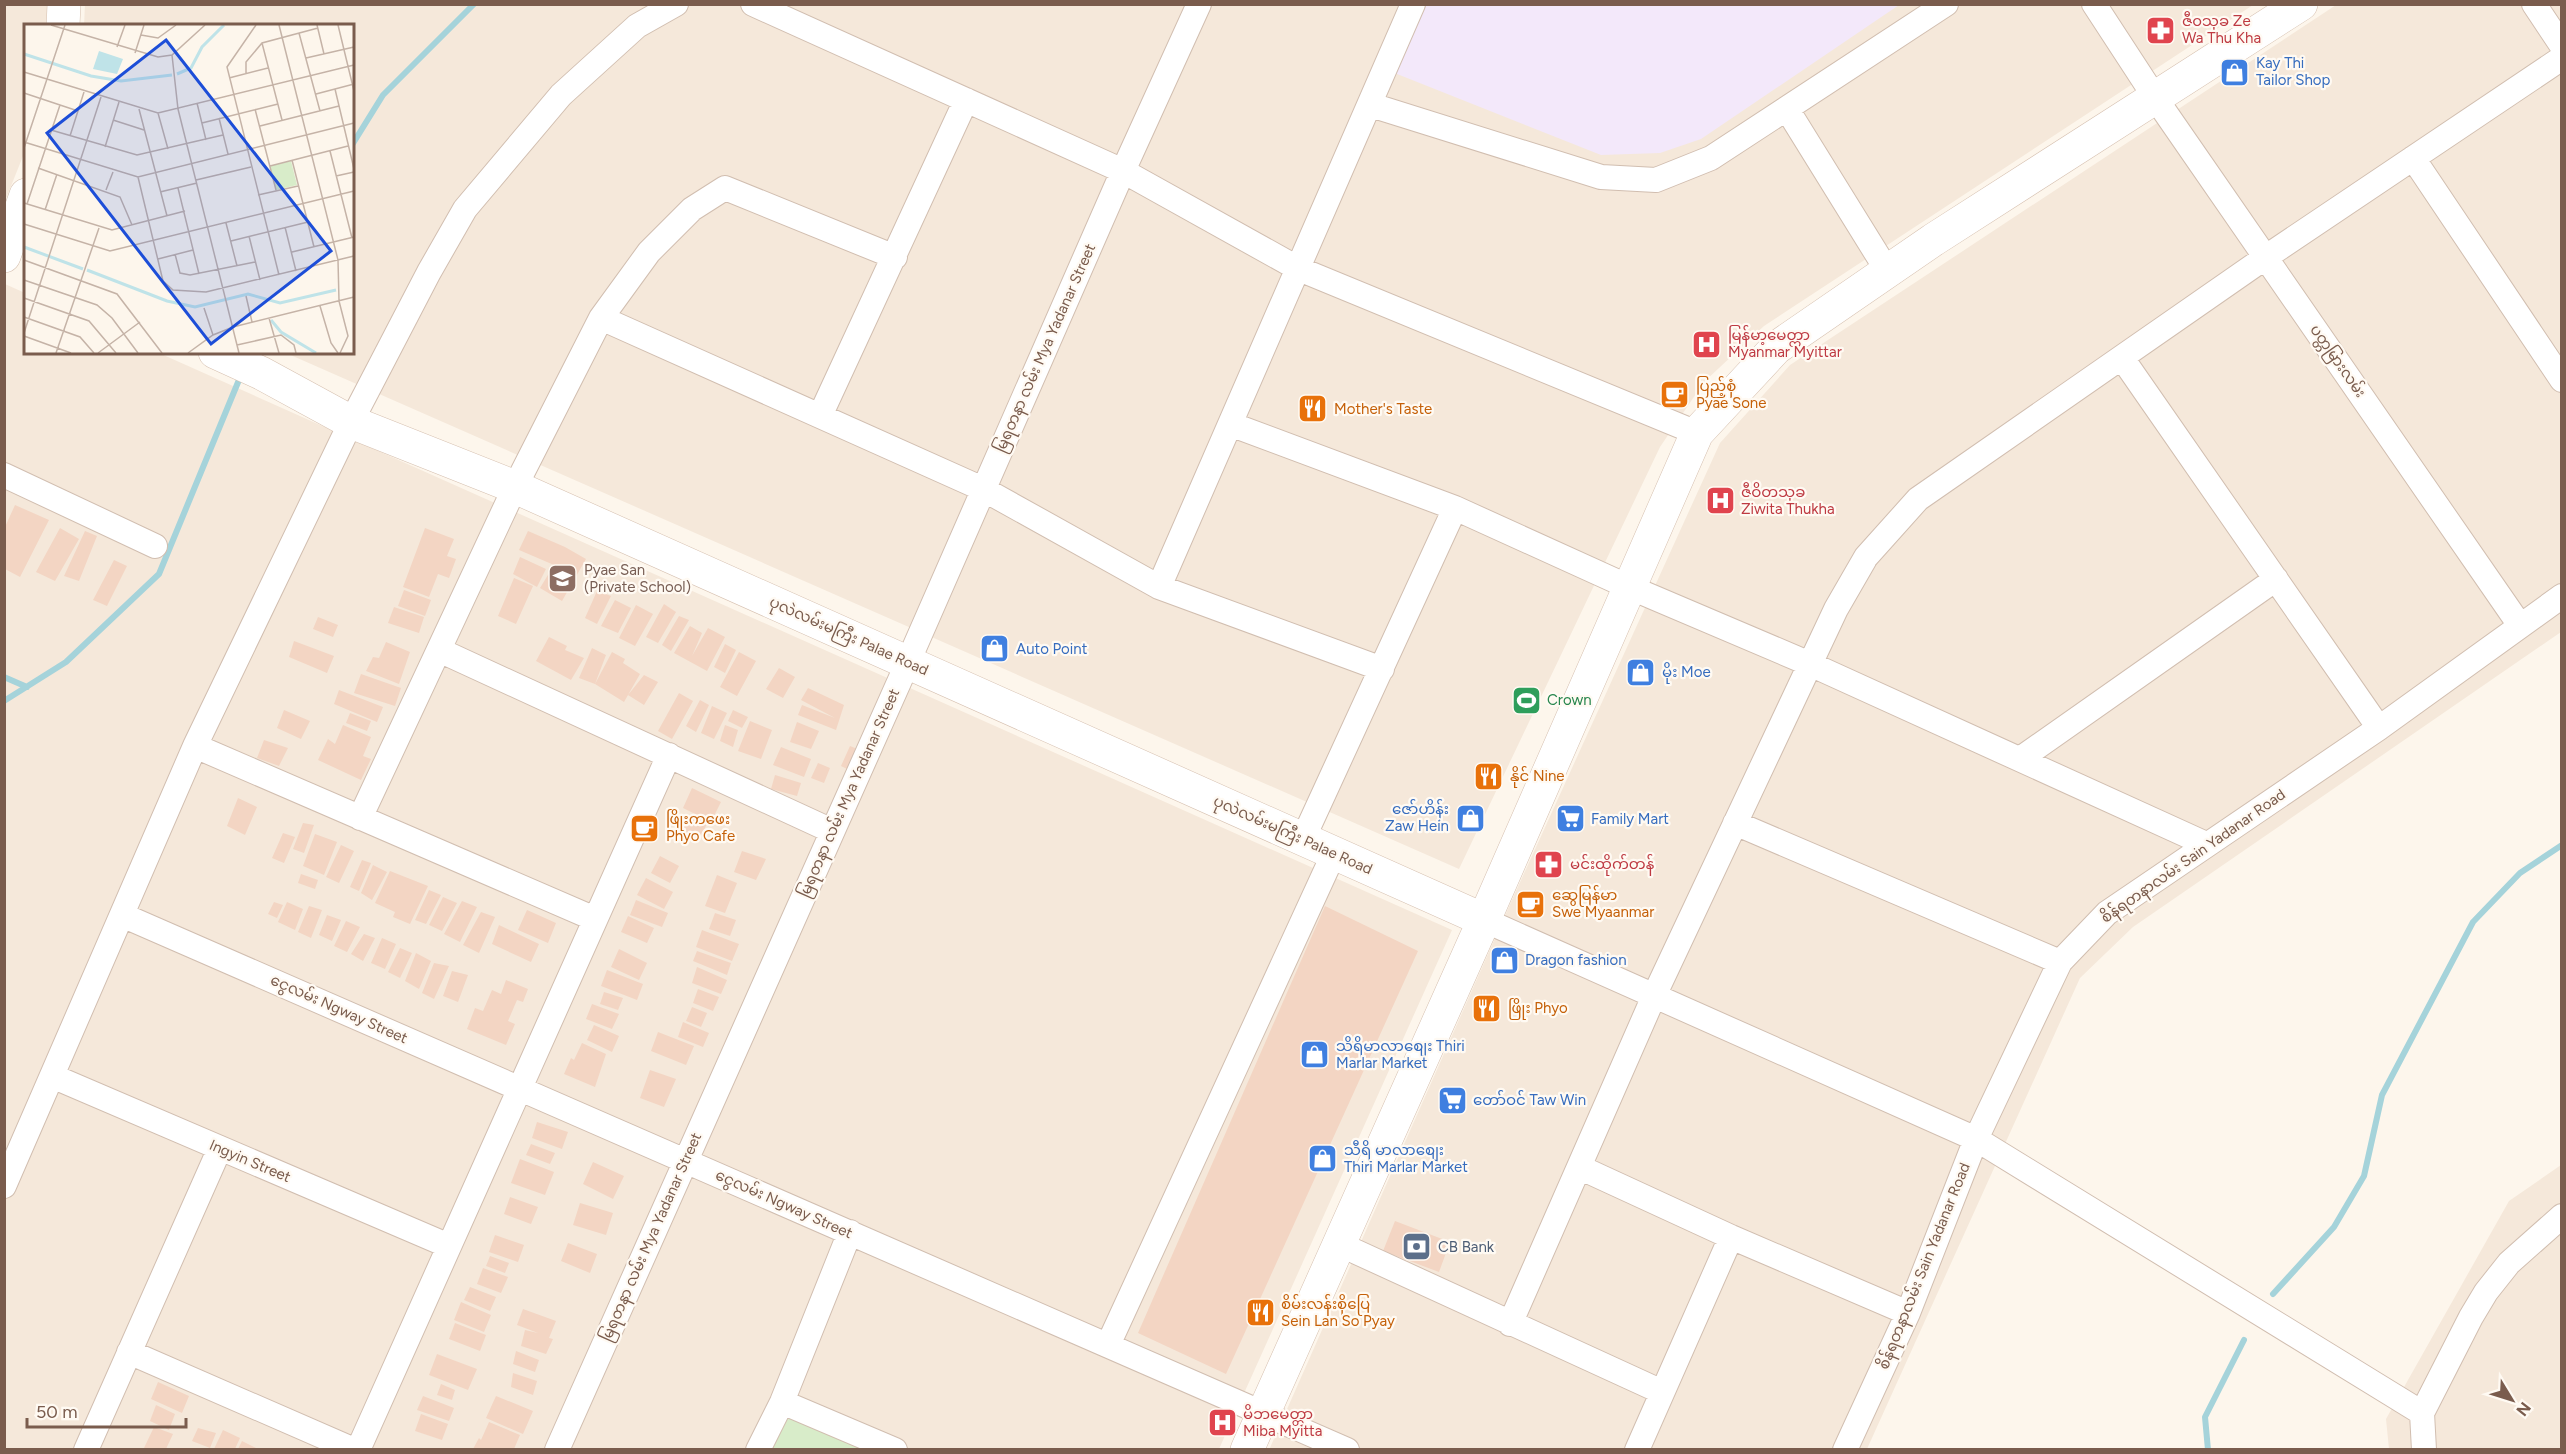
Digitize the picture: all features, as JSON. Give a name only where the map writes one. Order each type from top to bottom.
[{"type":"street","points":[[63,24],[64,4]]},
{"type":"street","points":[[4,1186],[195,746],[351,422],[429,272],[465,209],[561,95],[638,26],[676,4]]},
{"type":"street","points":[[753,4],[1123,171],[1299,269],[1697,433]]},
{"type":"street","name":"မြရတနာ လမ်း Mya Yadanar Street","points":[[557,1449],[1199,4]]},
{"type":"street","points":[[1159,586],[1371,105],[1413,4]]},
{"type":"street","points":[[1371,105],[1601,177],[1656,180],[1711,158],[1946,4]]},
{"type":"street","name":"ပတ္တမြားလမ်း","points":[[2094,4],[2156,99],[2519,624]]},
{"type":"street","points":[[1247,1449],[1484,920],[1697,433],[1776,348],[1888,272],[2301,4]]},
{"type":"street","points":[[2534,4],[2562,46]]},
{"type":"street","points":[[1510,1324],[1654,996],[1836,609],[1866,557],[1918,499],[2266,257],[2562,58]]},
{"type":"street","points":[[820,416],[966,100]]},
{"type":"street","points":[[1787,109],[1888,272]]},
{"type":"street","points":[[2413,158],[2559,370]]},
{"type":"street","points":[[360,818],[515,487],[601,318],[649,252],[692,209],[725,188],[895,257]]},
{"type":"street","points":[[4,256],[24,201]]},
{"type":"street","points":[[4,264],[24,271]]},
{"type":"street","points":[[601,318],[983,489],[1159,586],[1382,669]]},
{"type":"street","name":"ပုလဲလမ်းမကြီး Palae Road","points":[[223,356],[261,373],[351,422],[515,487],[1484,920]]},
{"type":"street","points":[[2122,358],[2379,728]]},
{"type":"street","points":[[1230,424],[1455,508],[1629,587],[1810,664],[2206,844]]},
{"type":"street","points":[[4,475],[155,546]]},
{"type":"street","points":[[1303,839],[1455,508]]},
{"type":"street","points":[[2020,759],[2276,579]]},
{"type":"street","name":"စိန်ရတနာလမ်း Sain Yadanar Road","points":[[1845,1449],[1908,1313],[1976,1139],[2060,962],[2107,914],[2206,844],[2379,728],[2519,624],[2562,596]]},
{"type":"street","points":[[439,650],[832,831]]},
{"type":"street","points":[[195,746],[595,919]]},
{"type":"street","points":[[129,1352],[356,1449],[669,755]]},
{"type":"street","points":[[1735,822],[2060,962]]},
{"type":"street","points":[[1108,1346],[1335,853]]},
{"type":"street","name":"ငွေလမ်း Ngway Street","points":[[122,915],[1347,1449]]},
{"type":"street","points":[[1484,920],[1976,1139],[2422,1413]]},
{"type":"street","name":"Ingyin Street","points":[[52,1076],[449,1246]]},
{"type":"street","points":[[86,1449],[220,1148]]},
{"type":"street","points":[[1579,1167],[1731,1237],[1908,1313]]},
{"type":"street","points":[[2424,1449],[2422,1413],[2486,1292],[2509,1263],[2562,1216]]},
{"type":"street","points":[[758,1449],[782,1402],[850,1233]]},
{"type":"street","points":[[1637,1449],[1731,1237]]},
{"type":"street","points":[[1339,1244],[1662,1392]]},
{"type":"street","points":[[782,1402],[895,1449]]},
{"type":"shaded area","points":[[85,4],[2253,5],[1764,326],[1704,382],[1660,447],[1459,869],[288,354],[354,354],[354,24],[84,24]]},
{"type":"shaded area","points":[[5,5],[49,5],[48,24],[24,24],[24,154],[5,201]]},
{"type":"shaded area","points":[[1413,5],[1899,5],[1701,139],[1660,153],[1601,155],[1387,70]]},
{"type":"shaded area","points":[[2336,5],[2561,5],[2561,632],[2133,927],[2080,978],[1867,1449],[1269,1450],[1511,902],[1720,443],[1790,365]]},
{"type":"shaded area","points":[[5,284],[24,293],[24,354],[161,354],[1452,930],[1219,1449],[5,1450]]},
{"type":"shaded area","points":[[2561,1165],[2561,1449],[2389,1449],[2386,1419],[2509,1201]]},
{"type":"green space","points":[[782,1402],[889,1450],[761,1450]]},
{"type":"building","points":[[15,505],[49,520],[20,577],[5,569],[5,527]]},
{"type":"building","points":[[60,528],[79,539],[55,581],[36,572]]},
{"type":"building","points":[[425,528],[454,539],[447,556],[456,559],[449,578],[438,574],[429,597],[403,587]]},
{"type":"building","points":[[85,531],[97,536],[79,581],[64,576]]},
{"type":"building","points":[[528,531],[586,559],[562,601],[540,588],[554,565],[519,550]]},
{"type":"building","points":[[520,557],[546,569],[537,587],[513,574]]},
{"type":"building","points":[[114,560],[127,566],[107,606],[93,600]]},
{"type":"building","points":[[514,578],[533,586],[516,624],[498,616]]},
{"type":"building","points":[[404,590],[431,600],[425,616],[398,606]]},
{"type":"building","points":[[597,591],[611,596],[597,624],[585,618]]},
{"type":"building","points":[[615,600],[631,608],[618,633],[601,626]]},
{"type":"building","points":[[664,604],[676,612],[658,643],[646,637]]},
{"type":"building","points":[[636,605],[653,614],[635,646],[619,638]]},
{"type":"building","points":[[394,607],[424,617],[419,633],[388,623]]},
{"type":"building","points":[[679,616],[689,620],[671,651],[662,645]]},
{"type":"building","points":[[318,617],[338,625],[333,637],[313,629]]},
{"type":"building","points":[[690,626],[702,633],[692,656],[708,628],[725,637],[707,671],[674,653]]},
{"type":"building","points":[[549,637],[567,646],[565,650],[584,658],[571,680],[536,661]]},
{"type":"building","points":[[294,641],[334,656],[327,673],[289,657]]},
{"type":"building","points":[[386,642],[410,652],[399,684],[366,671],[373,657],[379,658]]},
{"type":"building","points":[[725,644],[736,650],[725,673],[714,667]]},
{"type":"building","points":[[592,648],[606,655],[595,684],[579,678]]},
{"type":"building","points":[[612,652],[625,659],[623,663],[640,674],[624,702],[595,684]]},
{"type":"building","points":[[739,652],[756,661],[737,696],[720,687]]},
{"type":"building","points":[[779,668],[795,677],[783,698],[766,689]]},
{"type":"building","points":[[361,674],[401,688],[395,706],[354,693]]},
{"type":"building","points":[[644,675],[658,682],[644,705],[628,695]]},
{"type":"building","points":[[808,688],[844,705],[836,730],[798,715],[802,705],[835,718],[801,700]]},
{"type":"building","points":[[339,690],[383,707],[377,722],[334,704]]},
{"type":"building","points":[[679,693],[693,701],[672,739],[658,731]]},
{"type":"building","points":[[700,700],[709,705],[696,732],[686,726]]},
{"type":"building","points":[[712,706],[727,713],[714,739],[701,733]]},
{"type":"building","points":[[284,710],[310,721],[301,739],[277,728]]},
{"type":"building","points":[[733,710],[748,717],[742,728],[728,721]]},
{"type":"building","points":[[350,713],[371,721],[367,731],[346,723]]},
{"type":"building","points":[[750,721],[772,730],[761,759],[738,751]]},
{"type":"building","points":[[797,722],[819,731],[811,749],[790,742]]},
{"type":"building","points":[[343,725],[371,737],[363,756],[371,759],[361,780],[318,760],[328,739],[335,744]]},
{"type":"building","points":[[725,725],[738,730],[733,747],[720,741]]},
{"type":"building","points":[[264,740],[288,748],[279,766],[257,758]]},
{"type":"building","points":[[850,746],[860,750],[851,771],[841,766]]},
{"type":"building","points":[[781,747],[811,759],[804,777],[773,765]]},
{"type":"building","points":[[818,763],[830,768],[824,783],[811,778]]},
{"type":"building","points":[[775,775],[801,783],[797,796],[771,789]]},
{"type":"building","points":[[692,788],[721,802],[711,822],[683,808]]},
{"type":"building","points":[[238,798],[257,807],[245,835],[227,826]]},
{"type":"building","points":[[686,814],[707,824],[699,840],[678,831]]},
{"type":"building","points":[[303,823],[314,825],[304,853],[293,849]]},
{"type":"building","points":[[283,833],[295,837],[284,863],[272,858]]},
{"type":"building","points":[[315,834],[337,842],[324,875],[303,866]]},
{"type":"building","points":[[341,845],[354,851],[339,883],[326,877]]},
{"type":"building","points":[[742,851],[766,859],[756,880],[734,872]]},
{"type":"building","points":[[660,856],[679,866],[670,883],[651,873]]},
{"type":"building","points":[[362,860],[371,863],[359,891],[350,887]]},
{"type":"building","points":[[373,865],[387,872],[372,900],[361,893]]},
{"type":"building","points":[[390,871],[428,886],[410,924],[393,917],[395,912],[375,903]]},
{"type":"building","points":[[301,874],[318,880],[315,889],[298,883]]},
{"type":"building","points":[[717,875],[737,883],[725,913],[705,906]]},
{"type":"building","points":[[646,878],[673,892],[664,909],[637,895]]},
{"type":"building","points":[[429,890],[441,895],[426,924],[415,920]]},
{"type":"building","points":[[443,897],[457,903],[442,931],[429,925]]},
{"type":"building","points":[[636,900],[668,913],[662,927],[630,915]]},
{"type":"building","points":[[462,901],[477,907],[460,942],[444,934]]},
{"type":"building","points":[[274,902],[283,905],[277,918],[268,914]]},
{"type":"building","points":[[287,902],[303,909],[295,930],[278,922]]},
{"type":"building","points":[[309,906],[322,910],[311,938],[298,932]]},
{"type":"building","name":"သိရိမာလာစျေး Thiri Marlar Market","points":[[1325,906],[1418,951],[1226,1374],[1138,1333]]},
{"type":"building","points":[[527,910],[556,923],[548,943],[518,930]]},
{"type":"building","points":[[481,912],[495,917],[479,953],[463,945]]},
{"type":"building","points":[[715,913],[736,920],[730,936],[709,929]]},
{"type":"building","points":[[327,915],[341,920],[332,941],[319,935]]},
{"type":"building","points":[[628,916],[654,928],[647,943],[621,932]]},
{"type":"building","points":[[346,921],[360,927],[347,952],[334,946]]},
{"type":"building","points":[[499,925],[539,944],[531,962],[492,944]]},
{"type":"building","points":[[702,930],[739,944],[732,961],[696,947]]},
{"type":"building","points":[[364,934],[375,938],[363,961],[351,954]]},
{"type":"building","points":[[382,938],[396,944],[385,969],[371,963]]},
{"type":"building","points":[[400,948],[412,953],[400,978],[388,972]]},
{"type":"building","points":[[619,949],[647,963],[639,980],[611,967]]},
{"type":"building","points":[[697,951],[731,963],[727,975],[693,961]]},
{"type":"building","points":[[416,953],[431,961],[419,989],[405,981]]},
{"type":"building","points":[[434,963],[449,966],[434,999],[422,993]]},
{"type":"building","points":[[697,967],[727,980],[721,994],[692,983]]},
{"type":"building","points":[[607,970],[643,984],[637,1000],[601,986]]},
{"type":"building","points":[[452,971],[468,975],[458,1002],[443,996]]},
{"type":"building","points":[[506,980],[528,989],[523,1002],[517,1000],[508,1021],[515,1024],[506,1045],[467,1029],[475,1008],[483,1011],[492,990],[501,994]]},
{"type":"building","points":[[698,989],[719,997],[713,1011],[693,1003]]},
{"type":"building","points":[[604,992],[623,998],[618,1010],[600,1004]]},
{"type":"building","points":[[592,1004],[619,1014],[612,1029],[586,1019]]},
{"type":"building","points":[[692,1007],[707,1013],[701,1027],[686,1021]]},
{"type":"building","points":[[683,1022],[709,1033],[703,1047],[678,1037]]},
{"type":"building","points":[[594,1025],[619,1036],[612,1052],[587,1040]]},
{"type":"building","points":[[658,1032],[694,1046],[686,1065],[651,1051]]},
{"type":"building","points":[[582,1043],[606,1054],[595,1087],[564,1074],[571,1058],[574,1060]]},
{"type":"building","points":[[650,1070],[676,1079],[664,1107],[640,1098]]},
{"type":"building","points":[[537,1122],[568,1132],[562,1149],[532,1138]]},
{"type":"building","points":[[531,1144],[555,1153],[550,1164],[526,1155]]},
{"type":"building","points":[[520,1159],[554,1172],[545,1195],[511,1183]]},
{"type":"building","points":[[593,1162],[624,1176],[613,1199],[583,1184]]},
{"type":"building","points":[[510,1197],[538,1207],[531,1224],[504,1214]]},
{"type":"building","points":[[580,1203],[613,1213],[606,1235],[573,1225]]},
{"type":"building","name":"CB Bank","points":[[1395,1221],[1450,1242],[1439,1272],[1383,1251]]},
{"type":"building","points":[[495,1235],[524,1245],[518,1262],[489,1252]]},
{"type":"building","points":[[568,1243],[597,1254],[590,1273],[561,1261]]},
{"type":"building","points":[[490,1256],[509,1263],[505,1273],[486,1266]]},
{"type":"building","points":[[483,1268],[508,1277],[501,1293],[477,1284]]},
{"type":"building","points":[[470,1287],[496,1297],[490,1311],[464,1300]]},
{"type":"building","points":[[461,1302],[491,1315],[484,1332],[454,1320]]},
{"type":"building","points":[[523,1309],[556,1321],[549,1338],[553,1339],[546,1354],[521,1346],[525,1330],[538,1333],[517,1325]]},
{"type":"building","points":[[455,1323],[486,1335],[480,1351],[449,1339]]},
{"type":"building","points":[[516,1351],[539,1360],[535,1372],[513,1364]]},
{"type":"building","points":[[437,1354],[477,1369],[468,1390],[429,1375]]},
{"type":"building","points":[[513,1373],[537,1381],[533,1395],[511,1387]]},
{"type":"building","points":[[158,1382],[189,1396],[182,1413],[151,1399]]},
{"type":"building","points":[[441,1384],[455,1390],[452,1400],[437,1395]]},
{"type":"building","points":[[423,1396],[454,1408],[449,1421],[417,1410]]},
{"type":"building","points":[[496,1396],[533,1411],[523,1434],[486,1418]]},
{"type":"building","points":[[156,1405],[175,1414],[169,1430],[150,1421]]},
{"type":"building","points":[[421,1414],[448,1424],[442,1440],[415,1431]]},
{"type":"building","points":[[489,1422],[520,1435],[514,1449],[473,1449],[479,1438],[481,1440]]},
{"type":"building","points":[[154,1427],[173,1434],[166,1449],[144,1448]]},
{"type":"building","points":[[198,1428],[216,1433],[210,1448],[192,1441]]},
{"type":"building","points":[[223,1430],[240,1438],[235,1449],[214,1449]]},
{"type":"building","points":[[242,1441],[256,1448],[238,1449]]},
{"type":"waterway","points":[[354,142],[383,95],[474,4]]},
{"type":"waterway","points":[[4,701],[66,662],[159,574],[241,375]]},
{"type":"waterway","points":[[4,677],[27,687]]},
{"type":"waterway","points":[[2273,1294],[2334,1227],[2364,1176],[2382,1095],[2473,922],[2520,873],[2562,845]]},
{"type":"waterway","points":[[2208,1450],[2205,1417],[2244,1340]]},
{"type":"place","name":"ဇီ၀သုခ Ze Wa Thu Kha","points":[[2161,30]]},
{"type":"place","name":"Kay Thi Tailor Shop","points":[[2235,72]]},
{"type":"place","name":"မြန်မာ့မေတ္တာ Myanmar Myittar","points":[[1707,344]]},
{"type":"place","name":"ပြည့်စုံ Pyae Sone","points":[[1675,395]]},
{"type":"place","name":"Mother's Taste","points":[[1313,409]]},
{"type":"place","name":"ဇီဝိတသုခ Ziwita Thukha","points":[[1720,501]]},
{"type":"place","name":"Pyae San (Private School)","points":[[563,579]]},
{"type":"place","name":"Auto Point","points":[[995,649]]},
{"type":"place","name":"မိုး Moe","points":[[1641,672]]},
{"type":"place","name":"Crown","points":[[1526,700]]},
{"type":"place","name":"နိုင် Nine","points":[[1489,776]]},
{"type":"place","name":"ဇော်ဟိန်း Zaw Hein","points":[[1470,818]]},
{"type":"place","name":"Family Mart","points":[[1570,819]]},
{"type":"place","name":"ဖြိုးကဖေး Phyo Cafe","points":[[645,828]]},
{"type":"place","name":"မင်းထိုက်တန်","points":[[1549,864]]},
{"type":"place","name":"ဆွေမြန်မာ Swe Myaanmar","points":[[1531,904]]},
{"type":"place","name":"Dragon fashion","points":[[1504,960]]},
{"type":"place","name":"ဖြိုး Phyo","points":[[1487,1008]]},
{"type":"place","name":"သိရိမာလာစျေး Thiri Marlar Market","points":[[1315,1055]]},
{"type":"place","name":"တော်ဝင် Taw Win","points":[[1452,1100]]},
{"type":"place","name":"သီရိ မာလာစျေး Thiri Marlar Market","points":[[1323,1159]]},
{"type":"place","name":"CB Bank","points":[[1417,1247]]},
{"type":"place","name":"စိမ်းလန်းစိုပြေ Sein Lan So Pyay","points":[[1260,1313]]},
{"type":"place","name":"မိဘမေတ္တာ Miba Myitta","points":[[1222,1423]]}]
